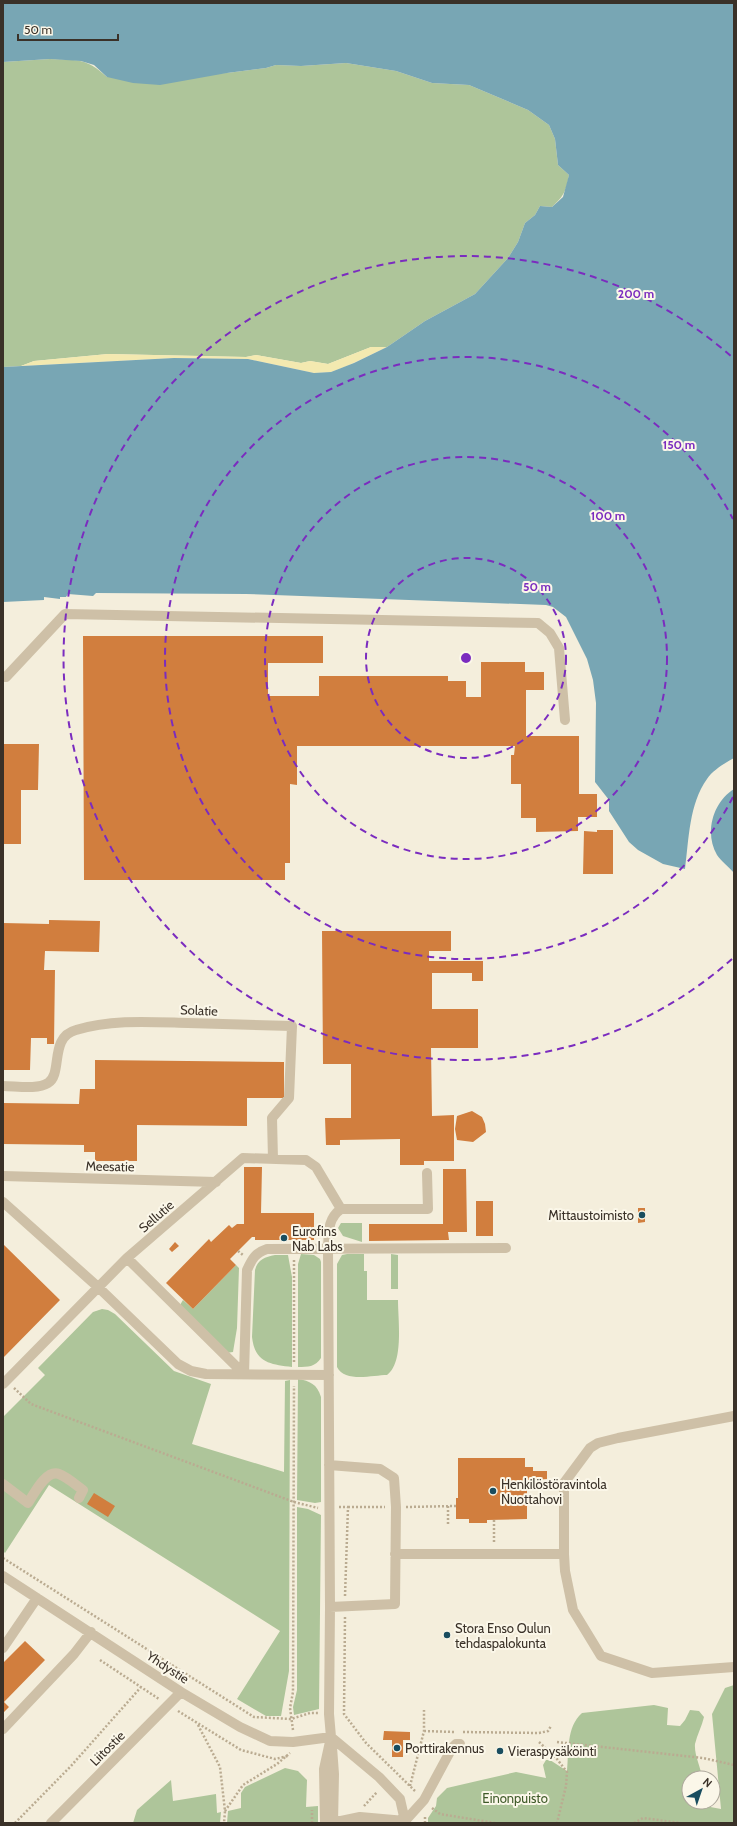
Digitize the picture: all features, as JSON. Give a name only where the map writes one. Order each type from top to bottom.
[{"type":"lane","points":[[3,677],[6,677],[65,614],[538,624],[550,633],[559,648],[565,720]]},
{"type":"lane","name":"Solatie","points":[[3,1086],[38,1086],[48,1083],[54,1078],[58,1051],[64,1037],[68,1032],[77,1029],[130,1021],[292,1026],[289,1098],[272,1118],[273,1159]]},
{"type":"lane","name":"Sellutie","points":[[5,1383],[127,1258],[243,1158],[306,1160],[316,1167],[341,1209]]},
{"type":"lane","points":[[329,1822],[334,1774],[329,1714],[330,1607],[328,1248],[332,1219],[333,1214],[341,1209],[428,1209],[427,1173]]},
{"type":"lane","name":"Meesatie","points":[[3,1176],[216,1182]]},
{"type":"lane","points":[[3,1202],[98,1287],[178,1364],[191,1371],[206,1374],[329,1375]]},
{"type":"lane","points":[[244,1374],[247,1270],[250,1262],[258,1252],[263,1250],[328,1248],[506,1248]]},
{"type":"lane","points":[[127,1258],[244,1374]]},
{"type":"lane","points":[[734,1416],[598,1443],[590,1448],[564,1483],[565,1571],[573,1610],[601,1656],[652,1672],[734,1667]]},
{"type":"lane","points":[[329,1465],[380,1469],[394,1478],[396,1507],[395,1604],[330,1607]]},
{"type":"lane","points":[[3,1484],[28,1503],[46,1477],[52,1473],[58,1474],[83,1490],[79,1498]]},
{"type":"lane","points":[[396,1554],[564,1554]]},
{"type":"lane","name":"Yhdystie","points":[[3,1576],[181,1692],[246,1730],[270,1741],[293,1742],[331,1737]]},
{"type":"lane","points":[[3,1648],[7,1633],[36,1598]]},
{"type":"lane","points":[[3,1729],[74,1654],[91,1632]]},
{"type":"lane","name":"Liitostie","points":[[51,1823],[181,1692]]},
{"type":"lane","points":[[331,1737],[385,1783],[400,1799],[405,1822]]},
{"type":"lane","points":[[329,1822],[324,1807],[324,1769],[331,1737]]},
{"type":"lane","points":[[405,1822],[424,1800],[452,1748],[456,1744],[460,1744]]},
{"type":"lane","points":[[329,1822],[360,1817],[379,1821],[405,1822]]},
{"type":"path","points":[[225,1812],[244,1785],[290,1755],[293,1742],[290,1708],[293,1692],[294,1249]]},
{"type":"path","points":[[5,1383],[31,1404],[294,1502],[314,1508],[348,1507],[344,1714],[366,1743],[432,1809],[440,1814],[495,1823]]},
{"type":"path","points":[[448,1506],[448,1524]]},
{"type":"path","points":[[494,1520],[494,1554]]},
{"type":"path","points":[[3,1558],[254,1717],[291,1719],[310,1713],[344,1714]]},
{"type":"path","points":[[100,1660],[198,1725],[241,1750],[275,1759],[290,1755]]},
{"type":"path","points":[[15,1823],[71,1766],[141,1687]]},
{"type":"path","points":[[410,1786],[424,1731],[424,1710]]},
{"type":"path","points":[[198,1725],[220,1767],[225,1812],[224,1823]]},
{"type":"path","points":[[462,1732],[539,1733],[548,1731],[551,1726]]},
{"type":"path","points":[[424,1731],[455,1732]]},
{"type":"path","points":[[539,1742],[557,1759],[567,1772],[566,1786],[557,1823]]},
{"type":"path","points":[[557,1742],[703,1758],[734,1765]]},
{"type":"path","points":[[360,1817],[362,1808],[395,1772]]},
{"type":"path","points":[[312,1807],[312,1823]]},
{"type":"path","points":[[634,1823],[643,1818],[680,1823]]},
{"type":"green space","points":[[50,59],[81,61],[93,66],[107,77],[227,73],[266,68],[276,65],[301,66],[346,63],[396,71],[432,83],[469,85],[528,110],[549,125],[555,139],[558,165],[569,175],[568,181],[564,193],[552,207],[540,206],[535,215],[525,223],[518,242],[508,258],[475,294],[425,321],[387,347],[371,347],[328,364],[310,361],[301,363],[256,355],[246,357],[108,354],[34,361],[21,366],[3,367],[3,62]]},
{"type":"green space","points":[[341,1223],[362,1223],[362,1242],[343,1236],[338,1228]]},
{"type":"green space","points":[[301,1254],[314,1255],[320,1259],[321,1262],[321,1358],[311,1366],[305,1367],[298,1367],[298,1264]]},
{"type":"green space","points":[[364,1254],[364,1271],[367,1271],[367,1300],[398,1300],[398,1351],[396,1361],[387,1375],[353,1377],[341,1372],[337,1367],[337,1264],[342,1255]]},
{"type":"green space","points":[[391,1254],[398,1255],[398,1289],[391,1289]]},
{"type":"green space","points":[[275,1255],[288,1255],[292,1277],[292,1367],[277,1365],[265,1361],[256,1352],[252,1337],[256,1266],[262,1259]]},
{"type":"green space","points":[[236,1265],[239,1268],[237,1328],[233,1352],[226,1353],[180,1305],[183,1300],[193,1309]]},
{"type":"green space","points":[[102,1309],[108,1310],[115,1314],[174,1371],[211,1384],[192,1444],[284,1472],[285,1381],[290,1380],[289,1671],[281,1716],[266,1716],[237,1699],[280,1631],[49,1485],[5,1553],[3,1551],[3,1417],[45,1375],[38,1368],[93,1312]]},
{"type":"green space","points":[[298,1379],[315,1386],[321,1397],[321,1502],[315,1503],[297,1500]]},
{"type":"green space","points":[[297,1507],[308,1509],[321,1515],[319,1709],[294,1715],[293,1707],[297,1690]]},
{"type":"green space","name":"Einonpuisto","points":[[734,1685],[734,1823],[428,1823],[428,1818],[436,1806],[437,1798],[447,1788],[516,1772],[546,1778],[543,1765],[546,1760],[550,1760],[567,1771],[568,1748],[571,1732],[573,1725],[582,1713],[654,1705],[668,1708],[667,1725],[680,1726],[690,1710],[699,1711],[704,1717],[695,1744],[700,1770],[681,1770],[681,1810],[721,1810],[721,1770],[717,1770],[712,1714],[725,1688]]},
{"type":"green space","points":[[285,1768],[298,1771],[307,1780],[306,1807],[318,1806],[318,1823],[227,1823],[228,1811],[241,1808],[241,1793],[245,1787]]},
{"type":"green space","points":[[171,1780],[173,1801],[216,1794],[217,1813],[221,1812],[220,1823],[133,1823],[137,1810]]},
{"type":"sand","points":[[371,347],[387,347],[331,372],[314,373],[248,359],[174,358],[21,366],[34,361],[108,354],[246,357],[256,355],[301,363],[310,361],[328,364]]},
{"type":"water","points":[[3,3],[734,3],[734,758],[723,764],[712,773],[701,789],[693,811],[685,869],[663,864],[638,850],[629,842],[609,811],[609,800],[595,782],[596,703],[593,680],[587,659],[566,617],[553,607],[546,605],[246,594],[96,593],[93,596],[68,594],[66,597],[60,597],[60,599],[44,597],[44,600],[3,602],[3,367],[174,358],[248,359],[314,373],[331,372],[387,347],[425,321],[475,294],[508,258],[518,242],[525,223],[535,215],[540,206],[552,207],[563,197],[569,175],[558,165],[555,139],[549,125],[528,110],[469,85],[432,83],[396,71],[346,63],[301,66],[276,65],[266,68],[227,73],[160,85],[133,83],[107,77],[94,65],[81,61],[50,59],[3,62]]},
{"type":"water","points":[[734,789],[734,873],[717,855],[711,837],[711,828],[716,810],[727,795]]},
{"type":"building","points":[[83,636],[323,636],[323,663],[268,663],[268,696],[319,696],[319,676],[448,676],[448,681],[466,681],[466,697],[481,697],[481,662],[525,662],[525,672],[544,672],[544,690],[526,690],[526,736],[579,736],[579,794],[597,794],[597,817],[578,817],[578,831],[536,832],[536,818],[521,818],[521,784],[511,784],[511,755],[514,755],[515,746],[297,746],[297,785],[290,784],[290,863],[285,863],[285,880],[84,880]]},
{"type":"building","points":[[3,744],[39,744],[38,790],[21,790],[21,844],[3,844]]},
{"type":"building","points":[[597,830],[613,830],[613,874],[583,874],[584,831],[597,832]]},
{"type":"building","points":[[49,920],[100,921],[99,952],[45,951],[44,970],[55,970],[54,1044],[47,1044],[47,1038],[31,1038],[30,1070],[3,1070],[3,923],[49,924]]},
{"type":"building","points":[[322,931],[451,931],[451,951],[429,951],[429,961],[483,961],[483,981],[472,981],[472,973],[432,973],[432,1009],[478,1009],[478,1048],[431,1048],[432,1116],[454,1115],[454,1161],[424,1161],[424,1165],[400,1165],[400,1139],[340,1140],[340,1145],[326,1145],[325,1118],[351,1118],[351,1064],[323,1064]]},
{"type":"building","points":[[95,1060],[284,1062],[284,1098],[247,1098],[247,1126],[137,1125],[137,1161],[95,1161],[95,1152],[84,1152],[84,1145],[3,1144],[3,1103],[79,1104],[80,1089],[95,1089]]},
{"type":"building","points":[[472,1111],[482,1117],[486,1132],[473,1142],[457,1140],[455,1129],[457,1116]]},
{"type":"building","name":"Eurofins Nab Labs","points":[[244,1167],[262,1167],[261,1213],[314,1213],[314,1240],[255,1240],[255,1237],[252,1237],[230,1259],[236,1265],[193,1309],[166,1283],[209,1239],[211,1242],[229,1225],[232,1228],[237,1224],[244,1224]]},
{"type":"building","points":[[443,1169],[466,1169],[467,1232],[448,1232],[449,1240],[369,1241],[369,1224],[443,1224]]},
{"type":"building","points":[[476,1201],[493,1201],[493,1236],[476,1236]]},
{"type":"building","name":"Mittaustoimisto","points":[[638,1208],[645,1208],[645,1222],[638,1223]]},
{"type":"building","points":[[175,1242],[179,1246],[172,1252],[169,1249]]},
{"type":"building","points":[[3,1244],[60,1300],[3,1358]]},
{"type":"building","name":"Henkilöstöravintola Nuottahovi","points":[[458,1458],[525,1458],[525,1467],[533,1467],[533,1471],[547,1471],[547,1479],[533,1480],[533,1484],[527,1484],[527,1519],[487,1520],[487,1523],[469,1523],[469,1519],[456,1519],[456,1498],[458,1498]]},
{"type":"building","points":[[94,1493],[115,1506],[108,1517],[87,1504]]},
{"type":"building","points":[[25,1641],[45,1660],[4,1702],[9,1707],[3,1713],[3,1663]]},
{"type":"building","name":"Porttirakennus","points":[[384,1731],[410,1732],[410,1740],[403,1740],[403,1757],[392,1757],[392,1740],[383,1740]]},
{"type":"place","name":"Mittaustoimisto","points":[[642,1215]]},
{"type":"place","name":"Eurofins Nab Labs","points":[[284,1238]]},
{"type":"place","name":"Henkilöstöravintola Nuottahovi","points":[[493,1491]]},
{"type":"place","name":"Stora Enso Oulun tehdaspalokunta","points":[[447,1635]]},
{"type":"place","name":"Porttirakennus","points":[[397,1748]]},
{"type":"place","name":"Vieraspysäköinti","points":[[500,1751]]}]
